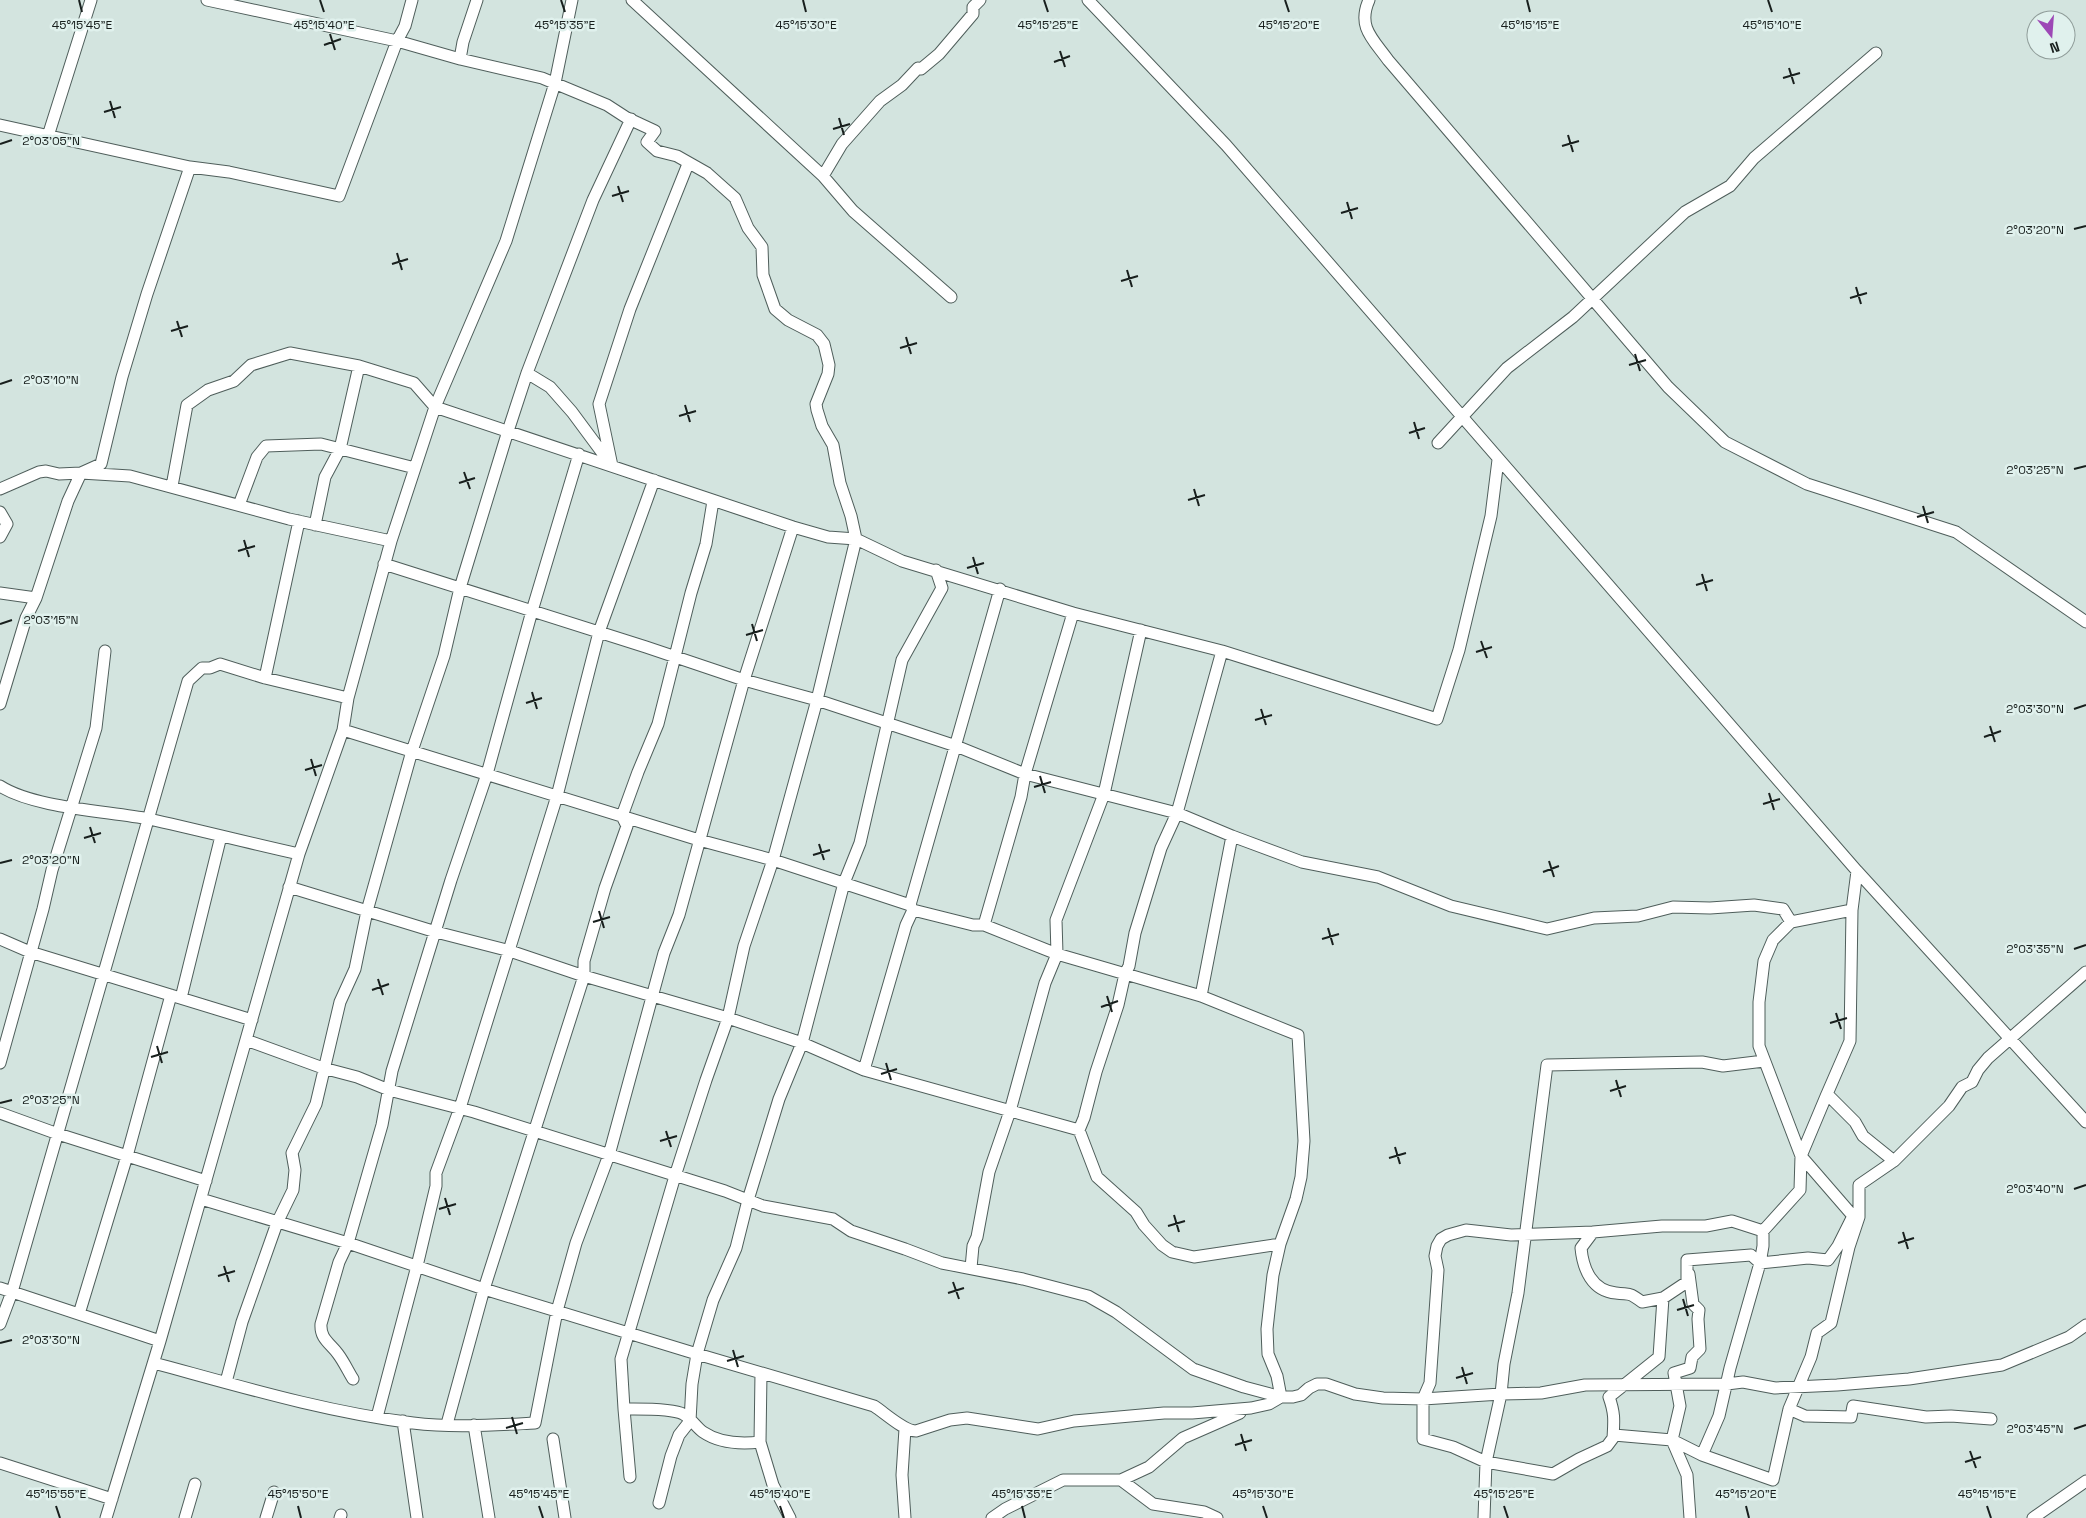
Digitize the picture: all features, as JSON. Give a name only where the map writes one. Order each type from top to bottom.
[{"type":"street","points":[[48,136],[91,0]]},
{"type":"street","points":[[207,0],[245,4],[542,78],[607,105],[655,131],[647,142],[657,151],[677,156],[712,176],[735,198],[748,228],[762,247],[763,275],[775,309],[788,320],[817,335],[824,344],[830,365],[816,404],[822,426],[833,445],[840,483],[852,516],[856,539],[817,700],[773,860],[744,946],[728,1018],[675,1176],[621,1359],[630,1477]]},
{"type":"street","points":[[0,126],[190,167],[229,172],[339,196],[397,41],[405,26],[412,0]]},
{"type":"street","points":[[460,59],[463,42],[477,0]]},
{"type":"street","points":[[106,1518],[154,1363],[289,887],[343,730],[348,698],[391,541],[435,407],[506,240],[555,83],[572,0]]},
{"type":"street","points":[[632,0],[823,176],[853,211],[951,296]]},
{"type":"street","points":[[823,176],[842,144],[880,101],[902,86],[914,71],[918,68],[922,69],[939,54],[972,14],[973,7],[980,0]]},
{"type":"street","points":[[1088,0],[1226,145],[1857,871],[2086,1122]]},
{"type":"street","points":[[1368,0],[1364,12],[1365,28],[1388,60],[1668,387],[1725,442],[1807,484],[1956,532],[2086,622]]},
{"type":"street","points":[[1438,443],[1507,368],[1573,317],[1685,212],[1701,205],[1730,186],[1754,158],[1876,53]]},
{"type":"street","points":[[226,1382],[242,1322],[277,1223],[292,1190],[295,1170],[292,1153],[316,1104],[340,1002],[355,969],[367,911],[412,751],[444,656],[460,588],[508,431],[527,373],[593,200],[631,119]]},
{"type":"street","points":[[612,466],[599,404],[630,309],[688,164]]},
{"type":"street","points":[[0,704],[26,618],[36,598],[68,501],[81,473],[101,464],[122,377],[147,294],[190,167]]},
{"type":"street","points":[[172,486],[187,405],[208,390],[234,381],[251,365],[290,353],[359,366],[414,383],[435,407],[792,527],[828,537],[856,539],[895,558],[1000,589],[1023,599],[1222,652],[1437,719],[1459,650],[1488,526],[1498,460]]},
{"type":"street","points":[[315,525],[325,477],[340,448],[359,366]]},
{"type":"street","points":[[527,373],[550,387],[572,412],[612,466]]},
{"type":"street","points":[[240,505],[257,457],[266,446],[321,444],[415,468]]},
{"type":"street","points":[[353,1379],[339,1355],[324,1340],[320,1332],[339,1262],[348,1243],[382,1125],[392,1071],[454,872],[487,774],[532,611],[579,454]]},
{"type":"street","points":[[0,489],[39,472],[46,471],[59,474],[81,473],[130,476],[315,525],[391,541]]},
{"type":"street","points":[[377,1417],[417,1266],[436,1186],[436,1173],[460,1108],[557,796],[599,632],[654,480]]},
{"type":"street","points":[[447,1424],[484,1289],[584,976],[586,952],[605,888],[627,826],[622,816],[658,724],[691,592],[706,544],[713,501]]},
{"type":"street","points":[[0,512],[7,524],[0,538]]},
{"type":"street","points":[[265,678],[299,521]]},
{"type":"street","points":[[154,1363],[324,1408],[377,1417],[447,1424],[534,1423],[557,1311],[576,1243],[609,1155],[664,953],[679,914],[744,680],[792,527]]},
{"type":"street","points":[[384,564],[744,680],[817,700],[956,746],[1025,774],[1177,813],[1302,862],[1378,877],[1451,906],[1547,929],[1594,918],[1638,916],[1673,907],[1710,908],[1754,905],[1783,909],[1791,922]]},
{"type":"street","points":[[659,1503],[671,1456],[679,1435],[690,1421],[692,1384],[697,1354],[713,1300],[736,1248],[748,1200],[779,1099],[802,1043],[844,883],[860,843],[902,660],[942,588],[936,570]]},
{"type":"street","points":[[864,1070],[1000,589]]},
{"type":"street","points":[[0,593],[36,598]]},
{"type":"street","points":[[984,925],[1021,797],[1025,774],[1073,613]]},
{"type":"street","points":[[970,1268],[989,1172],[1010,1111],[1045,982],[1057,954],[1056,920],[1104,794],[1141,630]]},
{"type":"street","points":[[0,1063],[30,952],[96,728],[105,651]]},
{"type":"street","points":[[1222,652],[1177,813],[1161,848],[1135,933],[1129,966],[1125,974],[1118,1004],[1079,1130],[1097,1177],[1136,1212],[1162,1245],[1172,1252],[1194,1257],[1280,1244]]},
{"type":"street","points":[[0,1324],[12,1292],[188,681],[202,668],[210,668],[220,664],[265,678],[348,698]]},
{"type":"street","points":[[343,730],[700,840],[773,860],[844,883],[911,908],[973,925],[984,925],[1057,954],[1201,996],[1298,1035],[1304,1141],[1301,1177],[1296,1199],[1280,1244],[1273,1276],[1267,1329],[1268,1354],[1281,1397]]},
{"type":"street","points":[[0,786],[12,794],[72,807],[148,819],[299,854]]},
{"type":"street","points":[[79,1314],[176,996],[221,836]]},
{"type":"street","points":[[1201,996],[1232,836]]},
{"type":"street","points":[[1800,1156],[1850,1041],[1852,910],[1857,871]]},
{"type":"street","points":[[289,887],[436,932],[510,951],[584,976],[728,1018],[802,1043],[864,1070],[1079,1130]]},
{"type":"street","points":[[1702,1455],[1719,1416],[1760,1263],[1763,1231],[1800,1190],[1800,1156],[1759,1046],[1758,1030],[1764,962],[1773,940],[1791,922],[1852,910]]},
{"type":"street","points":[[0,939],[30,952],[252,1020]]},
{"type":"street","points":[[1614,1435],[1672,1440],[1702,1455],[1773,1480],[1789,1409],[1811,1357],[1818,1333],[1831,1323],[1856,1216],[1859,1185],[1894,1161],[1949,1106],[1962,1087],[1972,1082],[1978,1070],[1988,1058],[2086,972]]},
{"type":"street","points":[[246,1040],[324,1068],[357,1077],[389,1090],[460,1108],[763,1206],[833,1219],[851,1231],[942,1263],[1088,1296],[1116,1312],[1193,1369],[1244,1387],[1281,1397],[1300,1395],[1316,1384],[1326,1384],[1355,1394],[1383,1398],[1423,1399],[1541,1393],[1585,1385],[1676,1385],[1743,1382],[1775,1388],[1909,1379],[2002,1365],[2069,1337],[2086,1325]]},
{"type":"street","points":[[1484,1518],[1486,1462],[1501,1394],[1504,1364],[1518,1293],[1546,1065],[1702,1062],[1722,1066],[1764,1061]]},
{"type":"street","points":[[1827,1094],[1855,1122],[1863,1136],[1894,1161]]},
{"type":"street","points":[[0,1113],[58,1134],[206,1180]]},
{"type":"street","points":[[1800,1156],[1856,1216]]},
{"type":"street","points":[[201,1199],[348,1243],[484,1289],[874,1406],[893,1418],[905,1429],[916,1431],[950,1420],[967,1418],[1038,1429],[1074,1421],[1251,1408],[1269,1404],[1281,1397]]},
{"type":"street","points":[[1687,1260],[1751,1255],[1760,1263],[1808,1258],[1828,1260],[1856,1216]]},
{"type":"street","points":[[1663,1298],[1659,1357],[1609,1397],[1615,1413],[1615,1420],[1612,1428],[1614,1435],[1607,1446],[1553,1474],[1486,1462],[1453,1447],[1423,1439],[1423,1399],[1430,1383],[1438,1270],[1435,1256],[1441,1239],[1466,1230],[1485,1233],[1526,1234],[1593,1232],[1662,1226],[1706,1226],[1732,1221],[1763,1231]]},
{"type":"street","points":[[1593,1232],[1581,1248],[1587,1275],[1594,1285],[1615,1294],[1629,1293],[1642,1302],[1663,1298],[1686,1282],[1687,1260]]},
{"type":"street","points":[[1687,1260],[1693,1304],[1699,1310],[1700,1348],[1692,1357],[1690,1368],[1674,1373],[1680,1406],[1672,1440],[1687,1475],[1690,1518]]},
{"type":"street","points":[[0,1288],[160,1341]]},
{"type":"street","points":[[761,1373],[760,1442],[773,1485],[790,1518]]},
{"type":"street","points":[[1789,1409],[1805,1416],[1851,1417],[1853,1406],[1926,1417],[1991,1418]]},
{"type":"street","points":[[992,1518],[1005,1509],[1063,1480],[1121,1480],[1150,1467],[1183,1438],[1251,1408]]},
{"type":"street","points":[[624,1409],[677,1412],[704,1433],[744,1444],[760,1442]]},
{"type":"street","points":[[403,1421],[417,1518]]},
{"type":"street","points":[[474,1425],[489,1518]]},
{"type":"street","points":[[905,1429],[902,1475],[905,1518]]},
{"type":"street","points":[[553,1439],[565,1518]]},
{"type":"street","points":[[0,1463],[112,1499]]},
{"type":"street","points":[[1121,1480],[1153,1504],[1204,1512],[1217,1518]]},
{"type":"street","points":[[2033,1518],[2086,1482]]},
{"type":"street","points":[[184,1518],[195,1484]]},
{"type":"street","points":[[266,1518],[274,1492]]}]
